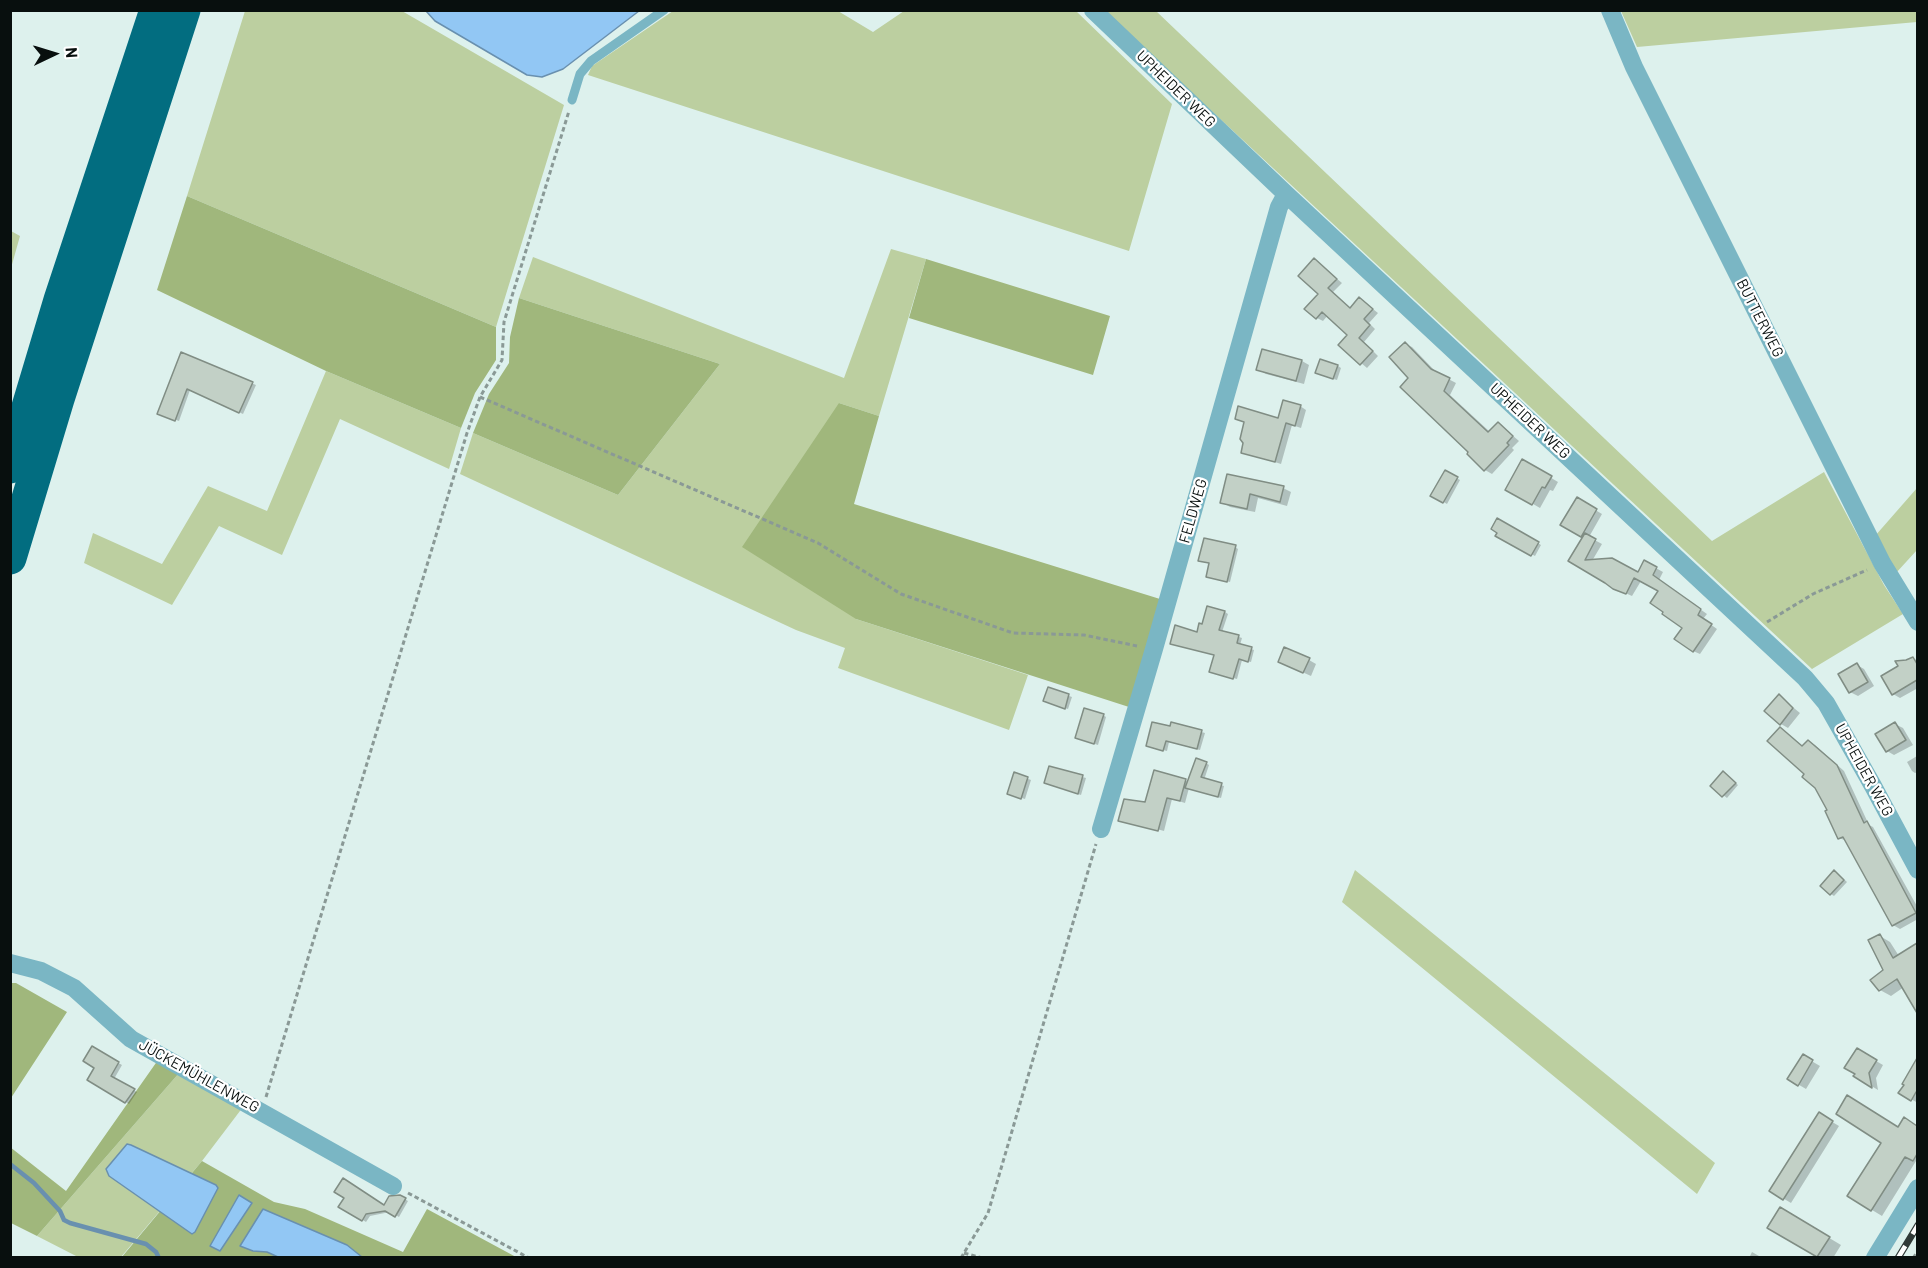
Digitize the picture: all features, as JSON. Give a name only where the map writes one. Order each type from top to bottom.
[{"type":"highway","points":[[10,467],[60,300],[156,10]]},
{"type":"highway","points":[[10,558],[65,376],[184,10]]},
{"type":"street","name":"UPHEIDER WEG","points":[[1093,10],[1286,194],[1805,678],[1826,703],[1874,786],[1917,870]]},
{"type":"street","name":"BUTTERWEG","points":[[1610,10],[1639,77],[1882,563],[1917,622]]},
{"type":"street","name":"FELDWEG","points":[[1101,829],[1279,207],[1286,194]]},
{"type":"street","name":"JÜCKEMÜHLENWEG","points":[[10,963],[41,971],[74,988],[131,1039],[262,1110],[393,1186]]},
{"type":"street","points":[[1875,1257],[1917,1188]]},
{"type":"lane","points":[[573,100],[580,74],[591,61],[664,10]]},
{"type":"path","points":[[262,1110],[464,444],[480,397],[502,360],[504,322],[573,100]]},
{"type":"path","points":[[480,397],[818,543],[901,594],[1013,633],[1084,635],[1154,649]]},
{"type":"path","points":[[1754,630],[1813,594],[1882,563]]},
{"type":"path","points":[[962,1257],[988,1213],[1101,829]]},
{"type":"path","points":[[393,1186],[529,1257]]},
{"type":"path","points":[[1913,1257],[1917,1251]]},
{"type":"path","points":[[963,1253],[982,1257]]},
{"type":"green space","points":[[1917,10],[1917,22],[1637,47],[1621,11]]},
{"type":"green space","points":[[245,11],[402,11],[564,105],[496,327],[187,196]]},
{"type":"green space","points":[[673,11],[838,11],[873,32],[904,11],[1076,11],[1172,104],[1129,251],[588,75],[592,66]]},
{"type":"green space","points":[[1104,11],[1156,11],[1712,541],[1824,472],[1884,585],[1903,614],[1812,669]]},
{"type":"green space","points":[[187,196],[496,327],[496,360],[475,393],[461,428],[326,371],[157,290]]},
{"type":"green space","points":[[11,231],[20,236],[11,268]]},
{"type":"green space","points":[[891,249],[926,259],[879,416],[839,403],[856,619],[1028,675],[1009,730],[838,668],[845,648],[796,630],[460,474],[473,433],[618,495],[720,364],[519,298],[533,257],[844,378]]},
{"type":"green space","points":[[926,259],[1110,316],[1093,375],[909,318]]},
{"type":"green space","points":[[519,298],[720,364],[618,495],[473,433],[489,394],[509,363],[510,337]]},
{"type":"green space","points":[[326,371],[461,428],[449,469],[340,419],[282,555],[219,526],[172,605],[84,563],[93,533],[162,564],[208,486],[267,511]]},
{"type":"green space","points":[[839,403],[879,416],[854,504],[1160,599],[1129,707],[856,619],[742,547]]},
{"type":"green space","points":[[1917,488],[1917,550],[1896,573],[1875,536]]},
{"type":"green space","points":[[1355,870],[1715,1163],[1697,1194],[1342,902]]},
{"type":"green space","points":[[11,983],[16,983],[67,1012],[11,1098]]},
{"type":"green space","points":[[158,1060],[180,1072],[37,1236],[11,1223],[10,1147],[66,1191]]},
{"type":"green space","points":[[180,1072],[243,1107],[202,1161],[121,1257],[78,1257],[37,1236]]},
{"type":"green space","points":[[202,1161],[274,1202],[305,1209],[403,1252],[427,1209],[516,1257],[121,1258]]},
{"type":"water","points":[[426,11],[639,11],[563,69],[542,77],[527,75],[435,21]]},
{"type":"water","points":[[127,1144],[216,1185],[218,1188],[195,1232],[192,1234],[109,1176],[106,1169]]},
{"type":"water","points":[[239,1195],[252,1203],[220,1251],[210,1246]]},
{"type":"water","points":[[263,1209],[347,1245],[362,1257],[278,1257],[240,1246]]},
{"type":"building","points":[[1314,258],[1337,279],[1328,288],[1350,308],[1359,297],[1373,309],[1364,319],[1370,325],[1359,338],[1373,351],[1360,365],[1338,345],[1347,335],[1322,312],[1316,319],[1304,309],[1318,294],[1298,276]]},
{"type":"building","points":[[1405,342],[1431,369],[1450,378],[1444,391],[1488,432],[1498,422],[1513,436],[1507,443],[1509,445],[1484,471],[1467,454],[1468,452],[1400,387],[1408,378],[1389,357]]},
{"type":"building","points":[[1262,349],[1302,360],[1296,381],[1256,370]]},
{"type":"building","points":[[181,352],[253,382],[239,413],[187,389],[175,421],[157,414]]},
{"type":"building","points":[[1320,359],[1338,365],[1333,379],[1315,373]]},
{"type":"building","points":[[1283,400],[1301,405],[1295,426],[1286,423],[1275,462],[1241,453],[1243,443],[1240,439],[1244,422],[1235,419],[1238,406],[1278,418]]},
{"type":"building","points":[[1522,459],[1552,476],[1545,488],[1542,487],[1532,505],[1505,490]]},
{"type":"building","points":[[1445,470],[1458,477],[1443,503],[1430,496]]},
{"type":"building","points":[[1227,474],[1284,486],[1280,502],[1250,494],[1247,509],[1220,503]]},
{"type":"building","points":[[1577,497],[1597,509],[1581,537],[1560,525]]},
{"type":"building","points":[[1497,518],[1539,542],[1531,556],[1495,536],[1497,533],[1491,529]]},
{"type":"building","points":[[1585,533],[1596,539],[1585,560],[1612,558],[1638,572],[1644,560],[1657,567],[1653,575],[1701,609],[1698,615],[1712,624],[1693,652],[1674,639],[1682,628],[1650,603],[1658,591],[1634,578],[1626,594],[1613,589],[1568,561]]},
{"type":"building","points":[[1204,538],[1236,545],[1227,582],[1206,577],[1209,563],[1198,561]]},
{"type":"building","points":[[1207,606],[1225,611],[1219,630],[1239,635],[1237,643],[1252,647],[1248,662],[1239,659],[1233,679],[1209,672],[1214,655],[1170,644],[1175,625],[1197,632]]},
{"type":"building","points":[[1284,647],[1310,658],[1303,673],[1278,662]]},
{"type":"building","points":[[1913,657],[1917,664],[1917,680],[1892,695],[1881,676],[1898,666],[1895,661]]},
{"type":"building","points":[[1857,663],[1868,682],[1849,693],[1838,674]]},
{"type":"building","points":[[1048,687],[1069,694],[1065,709],[1043,701]]},
{"type":"building","points":[[1779,694],[1793,708],[1780,725],[1764,711]]},
{"type":"building","points":[[1084,708],[1104,714],[1094,744],[1075,738]]},
{"type":"building","points":[[1152,722],[1170,726],[1171,722],[1202,730],[1197,749],[1166,741],[1163,751],[1146,746]]},
{"type":"building","points":[[1895,722],[1906,740],[1886,752],[1875,734]]},
{"type":"building","points":[[1780,727],[1802,746],[1808,740],[1837,765],[1864,823],[1867,821],[1916,913],[1892,926],[1843,837],[1838,839],[1825,811],[1827,810],[1815,788],[1802,777],[1804,774],[1767,741]]},
{"type":"building","points":[[1196,758],[1207,762],[1201,777],[1222,783],[1218,797],[1185,788]]},
{"type":"building","points":[[1049,766],[1083,775],[1078,794],[1044,783]]},
{"type":"building","points":[[1154,770],[1186,779],[1180,801],[1167,798],[1158,831],[1118,821],[1124,799],[1145,802]]},
{"type":"building","points":[[1723,771],[1736,783],[1722,797],[1710,786]]},
{"type":"building","points":[[1014,772],[1028,777],[1021,799],[1007,794]]},
{"type":"building","points":[[1834,870],[1844,880],[1830,895],[1820,886]]},
{"type":"building","points":[[1880,934],[1893,958],[1917,943],[1917,1013],[1897,979],[1879,991],[1870,980],[1883,970],[1868,940]]},
{"type":"building","points":[[92,1046],[119,1062],[111,1076],[135,1089],[125,1103],[87,1080],[94,1068],[83,1061]]},
{"type":"building","points":[[1857,1048],[1877,1060],[1869,1073],[1872,1088],[1844,1068]]},
{"type":"building","points":[[1803,1054],[1813,1060],[1798,1086],[1787,1079]]},
{"type":"building","points":[[1917,1058],[1917,1093],[1911,1101],[1898,1093]]},
{"type":"building","points":[[1847,1095],[1898,1127],[1904,1117],[1917,1126],[1917,1154],[1913,1161],[1905,1157],[1871,1211],[1847,1196],[1881,1143],[1836,1114]]},
{"type":"building","points":[[1819,1112],[1833,1121],[1783,1200],[1769,1191]]},
{"type":"building","points":[[343,1178],[384,1205],[389,1196],[400,1195],[406,1198],[395,1217],[385,1211],[366,1214],[362,1221],[338,1207],[344,1198],[334,1192]]},
{"type":"building","points":[[1780,1207],[1830,1237],[1817,1257],[1767,1228]]},
{"type":"waterway","points":[[10,1164],[34,1183],[60,1211],[64,1220],[146,1244],[156,1252],[159,1258]]},
{"type":"railway","points":[[1898,1258],[1918,1225]]}]
